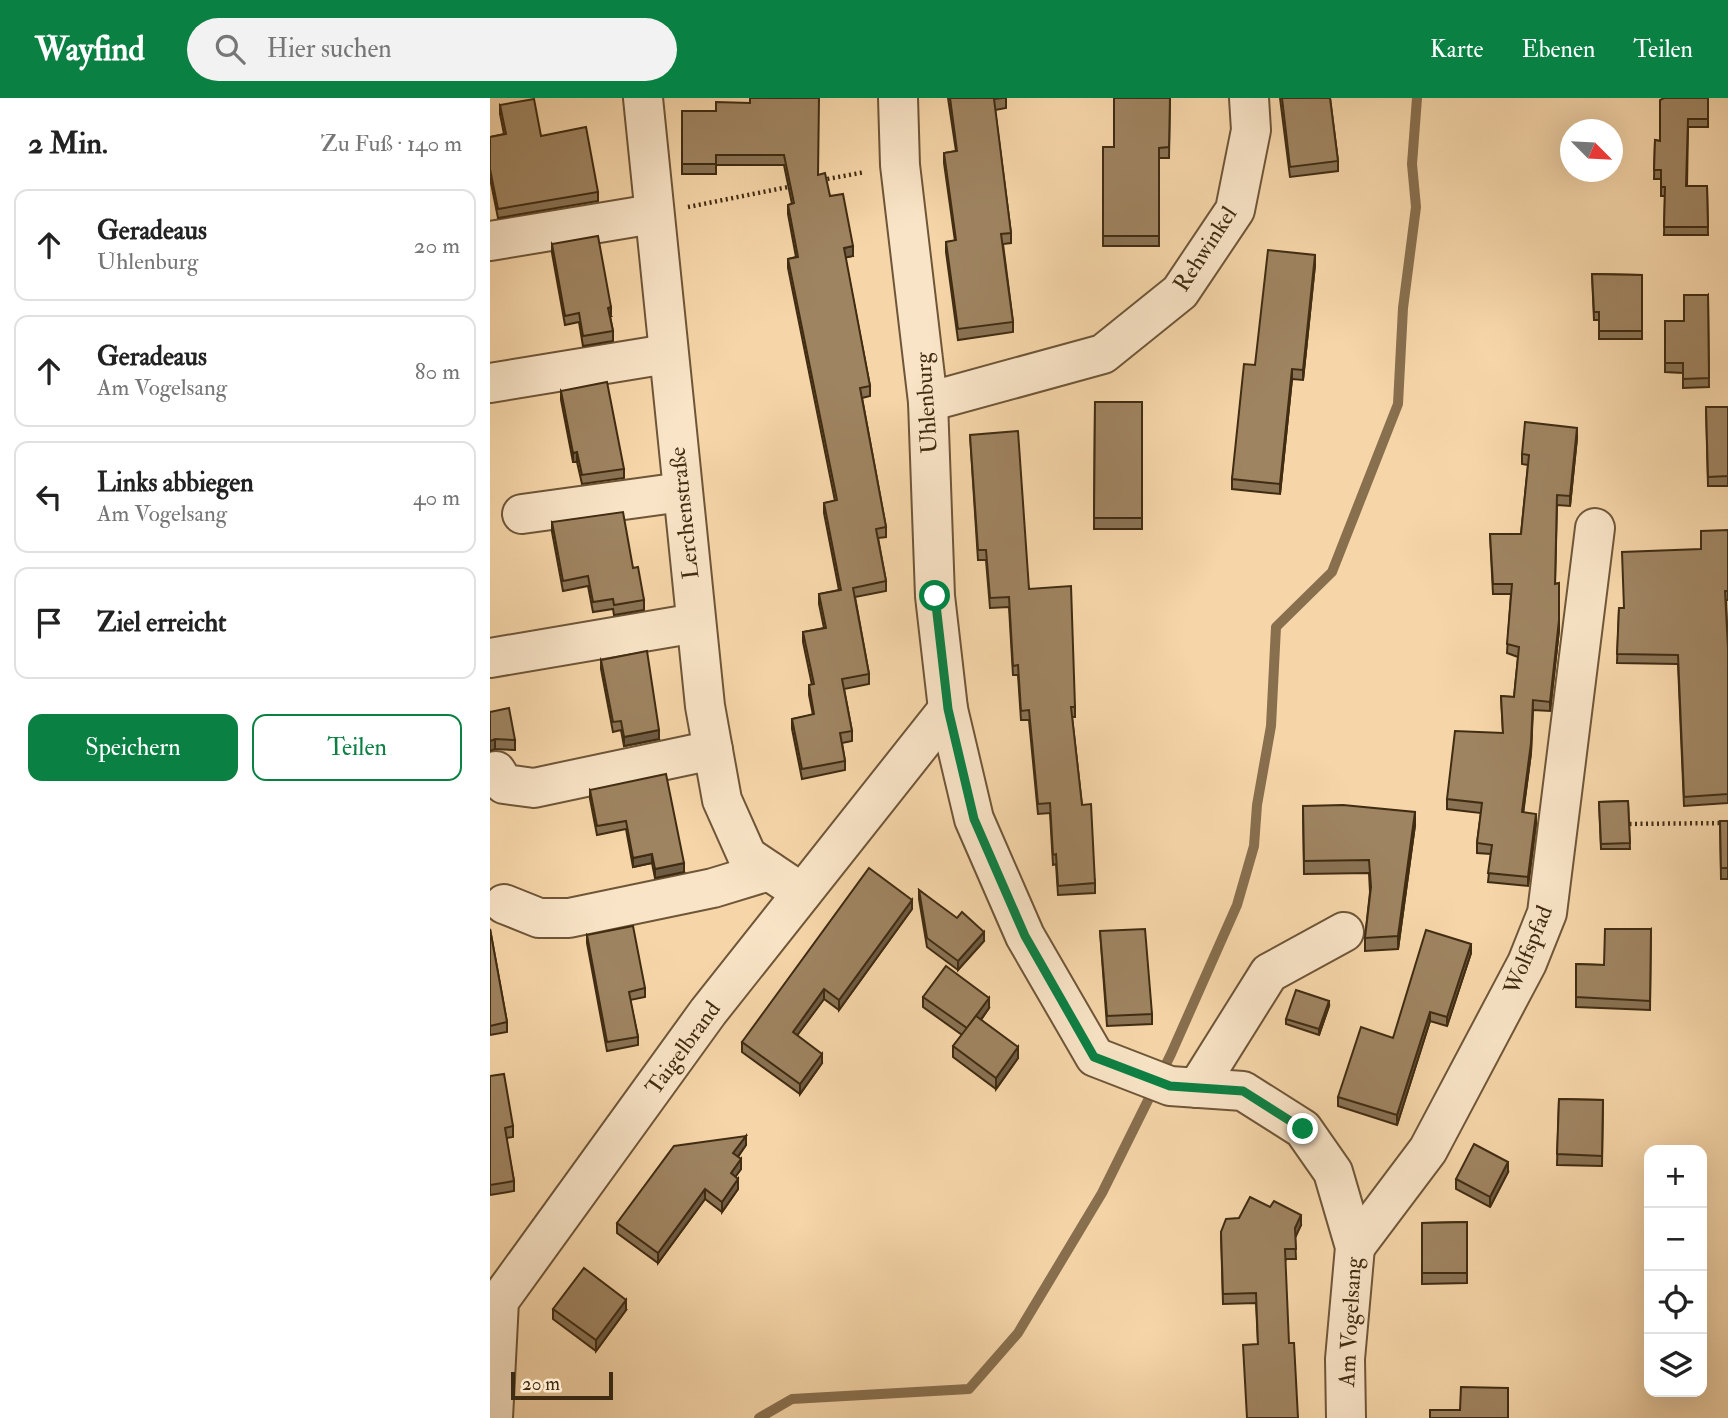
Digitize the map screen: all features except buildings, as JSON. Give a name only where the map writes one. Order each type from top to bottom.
[{"type":"street","name":"Lerchenstraße","points":[[643,98],[696,623],[722,800],[747,856],[802,893]]},
{"type":"street","name":"Uhlenburg","points":[[898,98],[900,165],[928,402],[935,596],[948,709]]},
{"type":"street","name":"Rehwinkel","points":[[928,402],[1103,354],[1180,292],[1235,210],[1251,130],[1248,98]]},
{"type":"street","points":[[490,241],[653,214]]},
{"type":"street","points":[[490,383],[667,354]]},
{"type":"street","points":[[522,514],[682,492]]},
{"type":"street","name":"Wolfspfad","points":[[1354,1247],[1428,1150],[1528,963],[1548,913],[1595,528]]},
{"type":"street","points":[[490,658],[696,623]]},
{"type":"street","name":"Taigelbrand","points":[[493,1418],[499,1301],[708,1012],[948,709]]},
{"type":"street","name":"Am Vogelsang","points":[[948,709],[974,819],[1025,936],[1094,1057],[1170,1086],[1243,1091],[1303,1129],[1333,1172],[1354,1247],[1345,1359],[1346,1418]]},
{"type":"street","points":[[496,771],[504,784],[534,788],[713,750]]},
{"type":"street","points":[[504,904],[539,918],[569,918],[713,888],[769,871]]},
{"type":"street","points":[[1197,1088],[1269,973],[1344,932]]},
{"type":"path","points":[[817,181],[900,165]]},
{"type":"path","points":[[653,214],[804,184]]},
{"type":"path","points":[[1623,824],[1728,823]]},
{"type":"waterway","points":[[759,1418],[792,1399],[969,1389],[1018,1333],[1102,1193],[1171,1054],[1237,905],[1254,846],[1257,805],[1271,726],[1276,627],[1332,572],[1398,404],[1403,308],[1416,207],[1412,164],[1417,98]]},
{"type":"route","points":[[935,596],[948,709],[974,819],[1025,936],[1094,1057],[1170,1086],[1243,1091],[1303,1129]]}]
